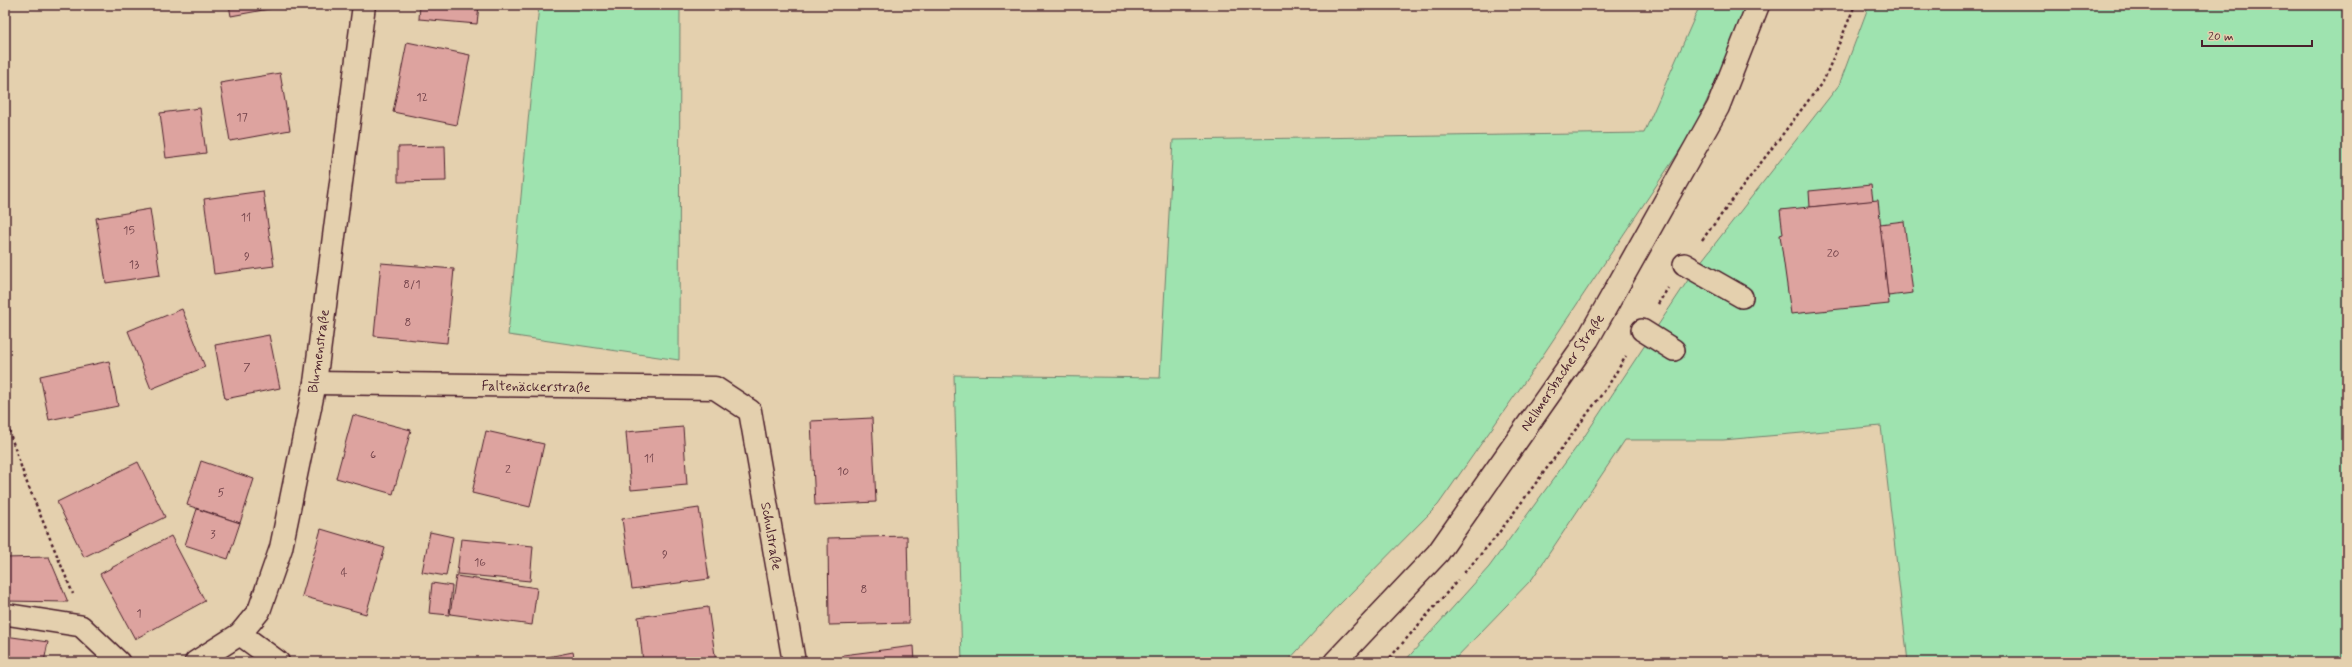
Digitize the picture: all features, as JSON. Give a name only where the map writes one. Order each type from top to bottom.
[{"type":"street","name":"Blumenstraße","points":[[196,662],[240,634],[259,611],[281,548],[315,383],[364,5]]},
{"type":"street","name":"Nellmersbacher Straße","points":[[1335,662],[1438,553],[1588,339],[1718,107],[1758,5]]},
{"type":"street","name":"Faltenäckerstraße","points":[[315,383],[715,388],[750,411]]},
{"type":"street","name":"Schulstraße","points":[[750,411],[794,662]]},
{"type":"street","points":[[240,634],[278,662]]},
{"type":"lane","points":[[1684,264],[1742,296]]},
{"type":"lane","points":[[1642,330],[1674,350]]},
{"type":"lane","points":[[11,615],[81,626],[119,662]]},
{"type":"path","points":[[5,420],[25,478],[77,603],[81,626]]},
{"type":"green space","points":[[539,5],[680,5],[679,360],[508,335]]},
{"type":"green space","points":[[1700,5],[1747,5],[1724,64],[1692,132],[1535,367],[1438,505],[1339,605],[1287,662],[962,662],[954,375],[1160,378],[1173,140],[1644,133]]},
{"type":"green space","points":[[1869,5],[2347,5],[2347,662],[1908,662],[1881,426],[1723,440],[1625,440],[1532,579],[1452,662],[1404,662],[1489,567],[1584,437],[1696,268],[1839,85]]},
{"type":"building","points":[[229,5],[285,5],[285,6],[231,16]]},
{"type":"building","points":[[420,5],[479,5],[477,24],[419,19]]},
{"type":"building","points":[[407,42],[470,55],[457,125],[393,112]]},
{"type":"building","points":[[280,73],[290,130],[230,141],[220,83]]},
{"type":"building","points":[[200,108],[206,153],[166,158],[160,113]]},
{"type":"building","points":[[445,146],[446,181],[398,182],[398,147]]},
{"type":"building","points":[[1871,185],[1873,201],[1810,207],[1809,191]]},
{"type":"building","points":[[263,191],[274,266],[214,274],[204,199]]},
{"type":"building","points":[[1878,200],[1889,304],[1791,314],[1780,235],[1783,234],[1780,210]]},
{"type":"building","points":[[150,209],[160,275],[106,283],[96,218]]},
{"type":"building","points":[[1904,221],[1913,293],[1888,296],[1880,224]]},
{"type":"building","points":[[381,263],[454,269],[447,343],[374,336]]},
{"type":"building","points":[[182,309],[205,367],[151,389],[128,331]]},
{"type":"building","points":[[269,335],[280,388],[225,399],[215,345]]},
{"type":"building","points":[[109,361],[118,406],[49,420],[40,376]]},
{"type":"building","points":[[353,415],[411,430],[393,494],[336,478]]},
{"type":"building","points":[[872,418],[876,502],[815,505],[811,421]]},
{"type":"building","points":[[683,427],[687,485],[631,490],[626,432]]},
{"type":"building","points":[[486,431],[544,444],[530,507],[472,493]]},
{"type":"building","points":[[201,461],[254,479],[240,523],[187,505]]},
{"type":"building","points":[[138,462],[165,517],[84,557],[57,502]]},
{"type":"building","points":[[699,508],[709,579],[632,589],[622,519]]},
{"type":"building","points":[[197,509],[240,523],[228,559],[185,545]]},
{"type":"building","points":[[321,529],[385,548],[366,614],[302,596]]},
{"type":"building","points":[[430,532],[453,537],[446,576],[422,572]]},
{"type":"building","points":[[171,536],[205,601],[135,639],[100,574]]},
{"type":"building","points":[[907,536],[909,623],[829,625],[828,538]]},
{"type":"building","points":[[461,539],[533,546],[530,581],[457,574]]},
{"type":"building","points":[[49,557],[68,602],[5,601],[5,558]]},
{"type":"building","points":[[456,576],[537,588],[532,625],[450,614]]},
{"type":"building","points":[[432,583],[452,586],[449,615],[429,613]]},
{"type":"building","points":[[708,607],[716,662],[643,662],[638,617]]},
{"type":"building","points":[[5,636],[48,642],[44,662],[5,662]]},
{"type":"building","points":[[914,646],[915,662],[843,662],[843,655]]},
{"type":"building","points":[[573,652],[575,662],[522,662]]}]
